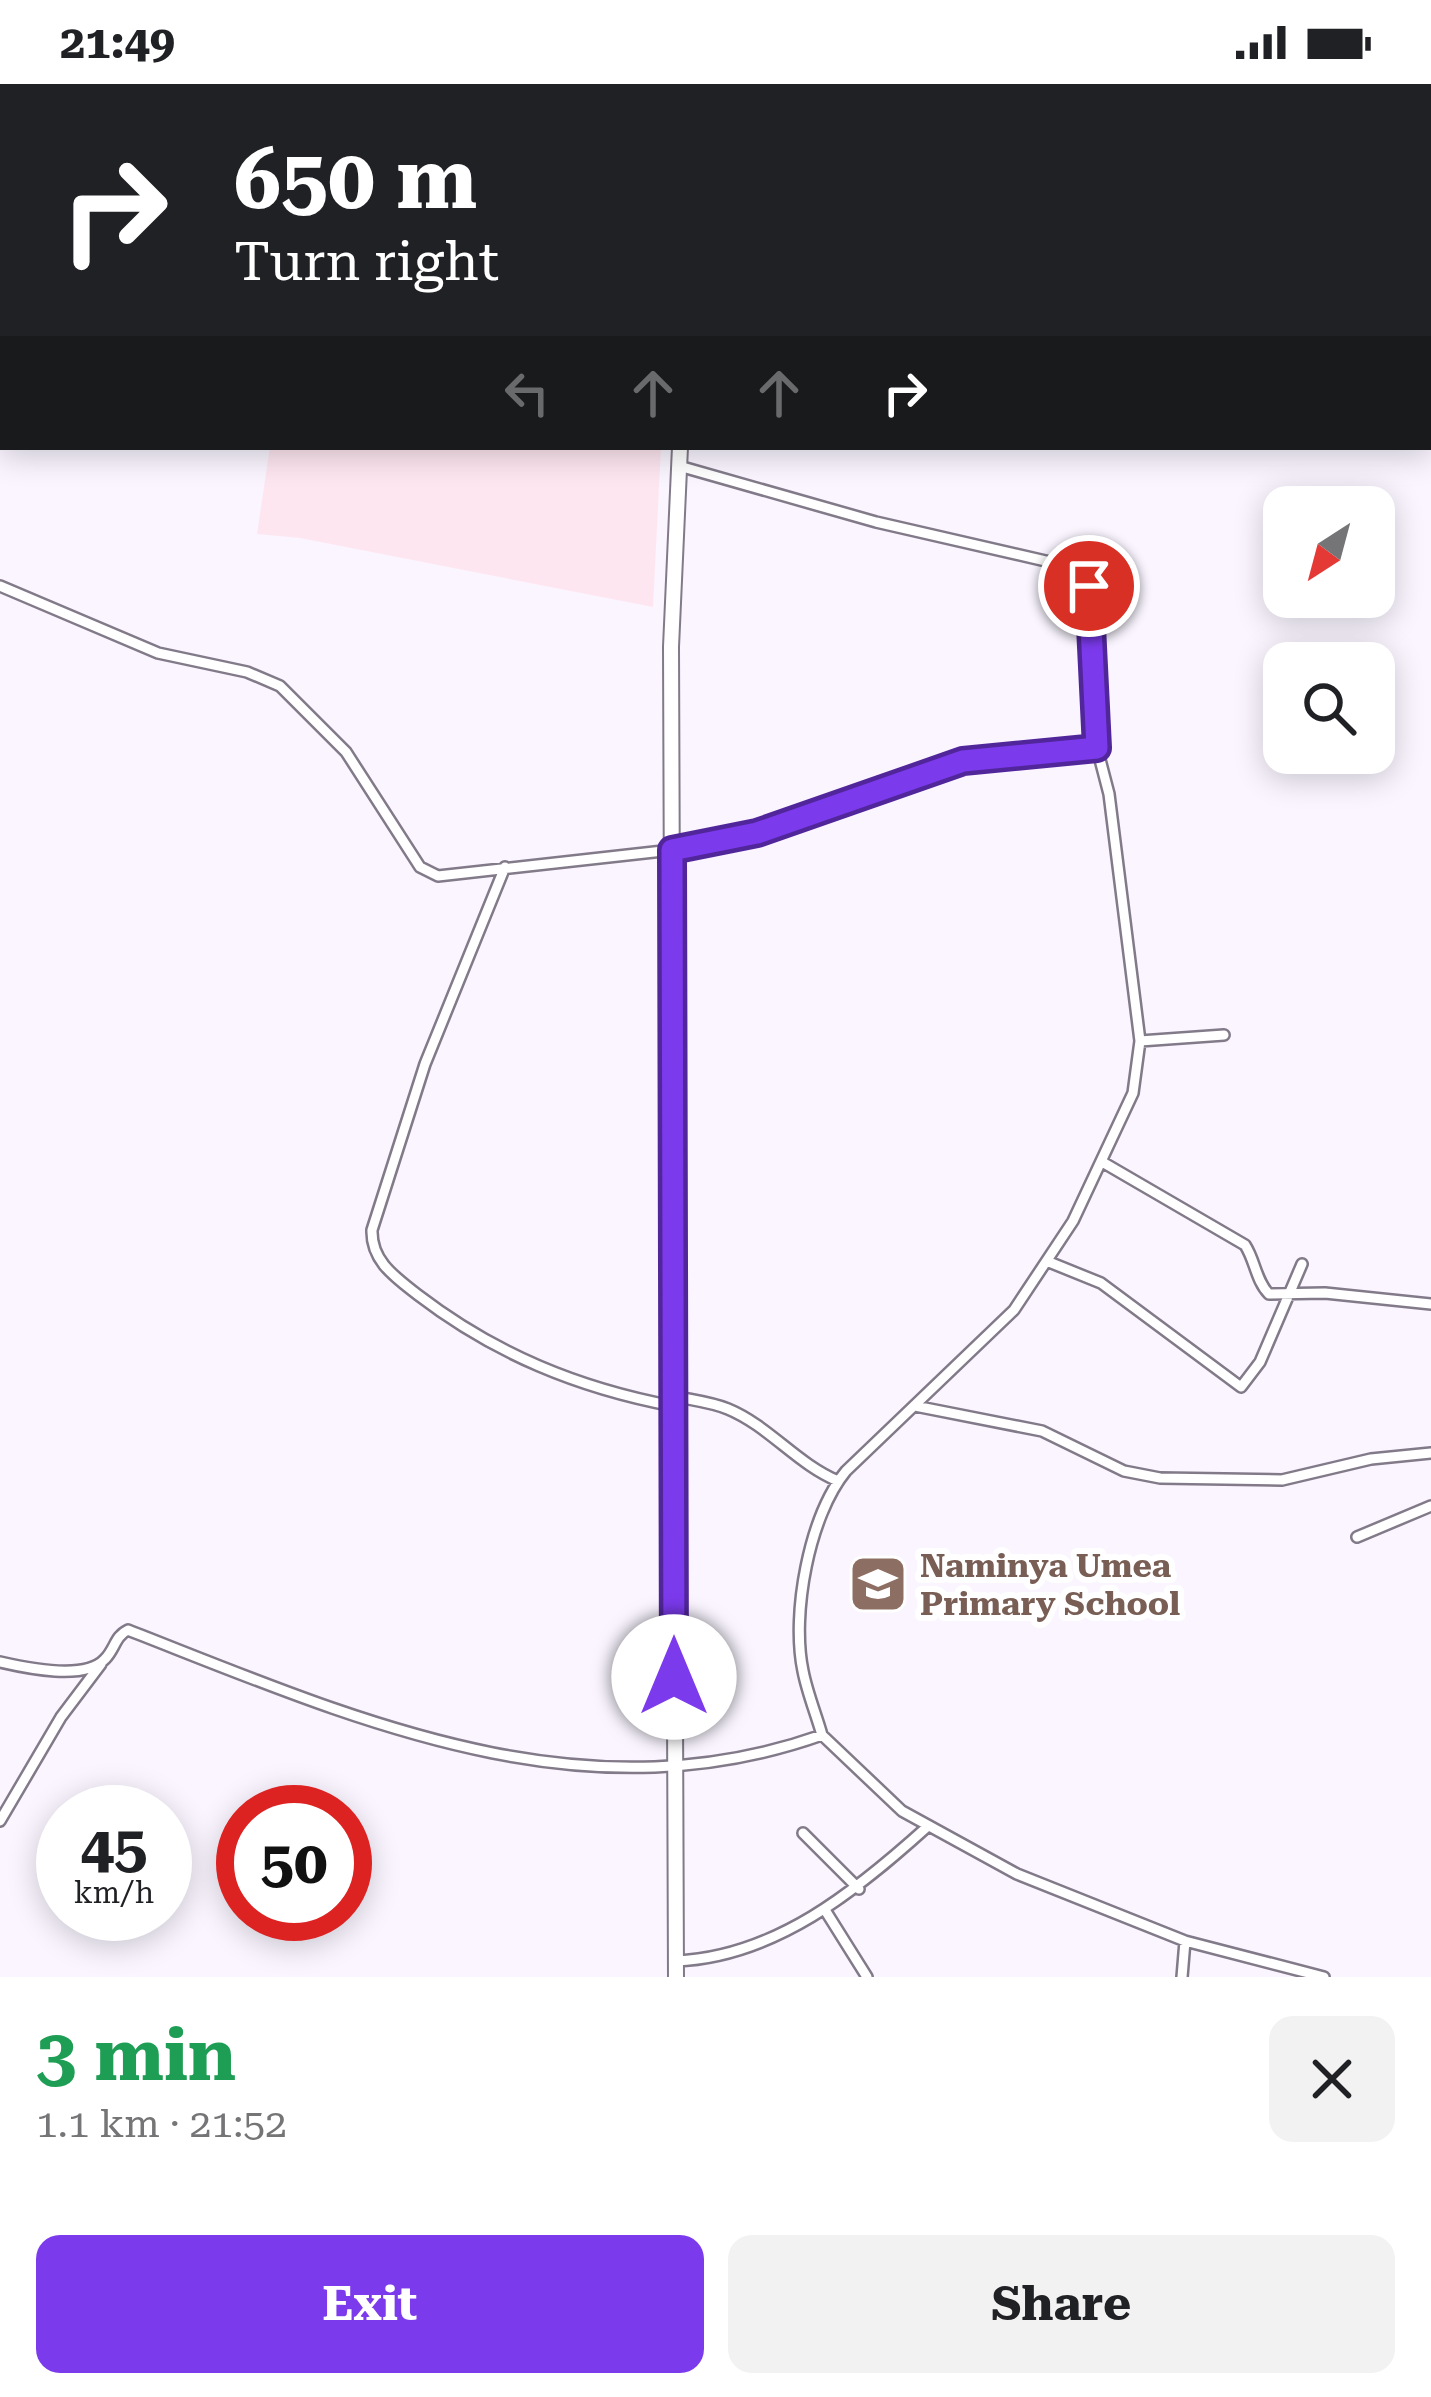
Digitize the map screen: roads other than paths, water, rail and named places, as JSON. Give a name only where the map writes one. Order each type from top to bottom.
[{"type":"main road","points":[[676,1969],[670,647],[680,450]]},
{"type":"street","points":[[679,466],[876,522],[1050,562],[1075,573],[1089,586],[1097,748],[1109,794],[1140,1041],[1133,1093],[1104,1163],[1049,1262],[1014,1310],[838,1481],[825,1502],[800,1613],[803,1670],[822,1735],[878,1790],[926,1827],[1017,1874],[1185,1941],[1324,1977]]},
{"type":"street","points":[[0,586],[158,653],[247,672],[280,686],[346,752],[425,872],[439,876],[672,850],[757,833],[963,761],[1097,748]]},
{"type":"street","points":[[505,868],[424,1064],[371,1244],[386,1268],[409,1288],[527,1364],[615,1395],[725,1407],[762,1429],[811,1469],[838,1481]]},
{"type":"street","points":[[1140,1041],[1224,1035]]},
{"type":"street","points":[[1104,1163],[1245,1245],[1268,1294],[1325,1293],[1431,1304]]},
{"type":"street","points":[[1049,1262],[1101,1283],[1240,1387],[1260,1363],[1302,1264]]},
{"type":"street","points":[[915,1406],[1042,1431],[1124,1471],[1160,1478],[1282,1480],[1371,1459],[1431,1453]]},
{"type":"street","points":[[1357,1537],[1431,1506]]},
{"type":"street","points":[[0,1821],[43,1745],[119,1634],[128,1630],[190,1657],[446,1742],[527,1762],[573,1768],[674,1768],[765,1753],[822,1735]]},
{"type":"street","points":[[0,1662],[77,1670],[101,1664]]},
{"type":"street","points":[[676,1969],[752,1945],[825,1910],[859,1888],[926,1827]]},
{"type":"street","points":[[803,1833],[859,1888]]},
{"type":"street","points":[[825,1910],[867,1977]]},
{"type":"street","points":[[1182,1977],[1185,1941]]},
{"type":"street","points":[[708,1960],[709,1977]]},
{"type":"place","name":"Naminya Umea Primary School","points":[[878,1584]]}]
